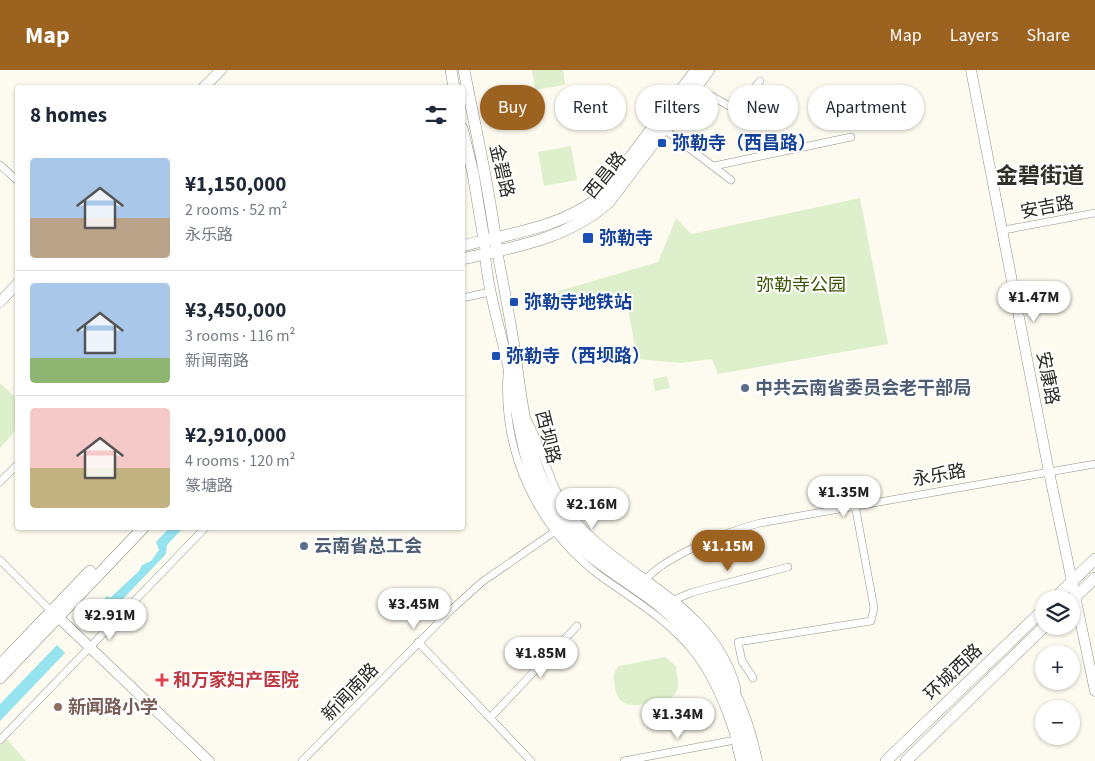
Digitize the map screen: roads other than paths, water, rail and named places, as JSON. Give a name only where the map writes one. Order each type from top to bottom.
[{"type":"main road","points":[[451,70],[454,85]]},
{"type":"main road","name":"金碧路","points":[[464,70],[485,169],[490,238],[485,254]]},
{"type":"main road","name":"西昌路","points":[[465,245],[551,224],[586,208],[601,196],[696,70]]},
{"type":"main road","name":"西昌路","points":[[698,85],[709,70]]},
{"type":"main road","name":"安康路","points":[[971,70],[1004,230],[1072,590]]},
{"type":"main road","points":[[205,85],[213,72]]},
{"type":"main road","name":"西昌路","points":[[465,258],[551,237],[576,226],[595,214],[609,202],[663,130]]},
{"type":"main road","name":"金碧路","points":[[465,140],[490,238],[497,251]]},
{"type":"main road","name":"西坝路","points":[[497,251],[535,460],[556,506],[575,530],[594,549],[644,581],[671,605],[703,639],[727,676],[742,711],[757,761]]},
{"type":"main road","name":"西坝路","points":[[485,254],[490,292],[527,463],[540,496],[549,512],[578,547],[604,568],[664,610],[698,646],[713,667],[732,704],[741,732],[747,761]]},
{"type":"main road","points":[[0,302],[15,286]]},
{"type":"main road","points":[[0,678],[54,614],[130,530]]},
{"type":"main road","points":[[0,665],[141,530]]},
{"type":"main road","points":[[1063,590],[1095,559]]},
{"type":"main road","points":[[1080,592],[1095,578]]},
{"type":"main road","points":[[54,614],[90,646],[209,761]]},
{"type":"main road","name":"环城西路","points":[[886,761],[1035,618]]},
{"type":"main road","name":"安康路","points":[[1080,629],[1095,692]]},
{"type":"main road","name":"环城西路","points":[[906,761],[1036,635]]},
{"type":"street","points":[[718,100],[736,110],[760,81]]},
{"type":"street","points":[[665,130],[731,180]]},
{"type":"street","points":[[714,166],[851,137]]},
{"type":"street","points":[[0,165],[15,178]]},
{"type":"street","name":"安吉路","points":[[1004,230],[1095,213]]},
{"type":"street","points":[[465,297],[490,292]]},
{"type":"street","points":[[507,364],[505,398],[519,465],[533,499],[554,532],[573,552],[600,575],[659,616],[692,651],[706,671],[725,707],[740,761]]},
{"type":"street","name":"永乐路","points":[[644,581],[659,568],[691,550],[736,529],[760,522],[1095,464]]},
{"type":"street","points":[[0,482],[15,467]]},
{"type":"street","points":[[753,678],[742,661],[738,642],[871,621],[874,608],[855,505]]},
{"type":"street","points":[[0,740],[203,530]]},
{"type":"street","name":"新闻南路","points":[[302,761],[371,693],[418,642],[482,582],[554,532]]},
{"type":"street","points":[[0,560],[54,614]]},
{"type":"street","points":[[676,599],[788,567]]},
{"type":"street","points":[[644,581],[676,599],[709,634],[732,671],[742,711]]},
{"type":"street","points":[[490,718],[577,626]]},
{"type":"street","points":[[418,642],[531,761]]},
{"type":"street","points":[[624,761],[735,740]]},
{"type":"water","points":[[167,530],[181,530],[167,545],[166,554],[97,626],[88,617],[107,596],[110,598],[139,571],[142,565],[151,561],[159,550],[156,542]]},
{"type":"water","points":[[57,645],[65,653],[0,721],[0,704]]},
{"type":"place","name":"弥勒寺（西昌路）","points":[[662,143]]},
{"type":"place","name":"弥勒寺","points":[[588,238]]},
{"type":"place","name":"弥勒寺地铁站","points":[[514,302]]},
{"type":"place","name":"弥勒寺（西坝路）","points":[[496,356]]},
{"type":"place","name":"中共云南省委员会老干部局","points":[[745,388]]},
{"type":"place","name":"云南省总工会","points":[[304,546]]},
{"type":"place","name":"和万家妇产医院","points":[[162,680]]},
{"type":"place","name":"新闻路小学","points":[[58,707]]},
{"type":"district","name":"金碧街道","points":[[1040,175]]},
{"type":"park label","name":"弥勒寺公园","points":[[801,285]]}]
